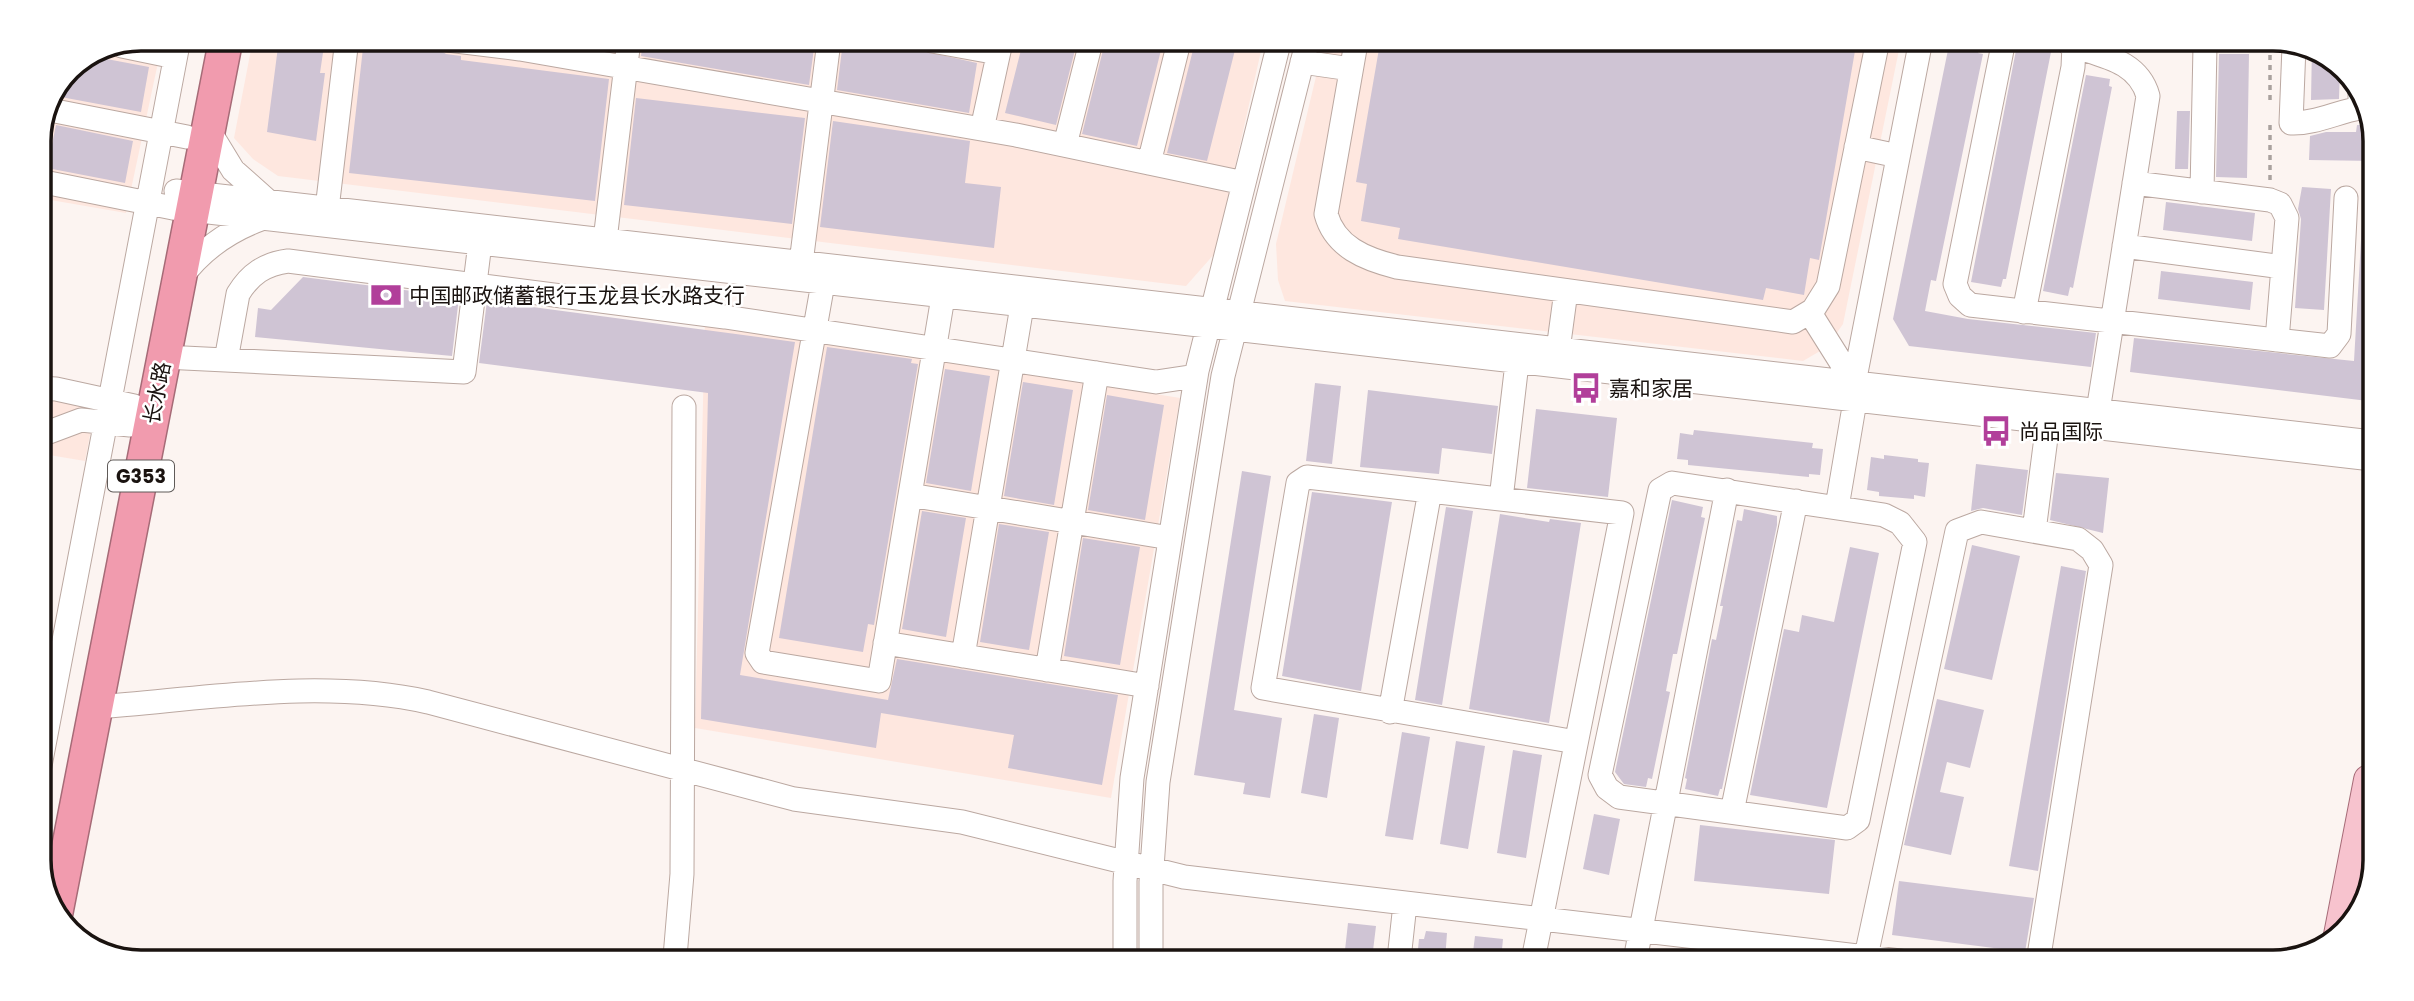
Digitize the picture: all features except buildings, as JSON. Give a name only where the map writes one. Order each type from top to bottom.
[{"type":"highway","name":"长水路","points":[[59,897],[179,282],[177,201],[185,133],[203,51]]},
{"type":"highway","name":"长水路","points":[[185,133],[221,51]]},
{"type":"highway","name":"长水路","points":[[51,823],[120,413],[177,201]]},
{"type":"main road","points":[[2342,918],[2363,811]]},
{"type":"street","points":[[177,51],[185,133],[177,201]]},
{"type":"street","points":[[327,209],[346,51]]},
{"type":"street","points":[[529,51],[982,129],[1244,183]]},
{"type":"street","points":[[605,240],[627,51]]},
{"type":"street","points":[[802,263],[828,51]]},
{"type":"street","points":[[982,129],[998,51]]},
{"type":"street","points":[[1065,145],[1089,51]]},
{"type":"street","points":[[1149,163],[1177,51]]},
{"type":"street","points":[[1125,950],[1126,863],[1132,778],[1196,376],[1277,51]]},
{"type":"street","points":[[1354,51],[1326,214],[1340,241],[1376,261],[1397,267],[1793,322],[1810,313],[1820,303],[1828,286],[1876,51]]},
{"type":"street","points":[[1837,507],[1855,392],[1919,51]]},
{"type":"street","points":[[2002,51],[1955,284],[1960,296],[1970,304],[2330,346],[2338,339],[2346,198]]},
{"type":"street","points":[[2024,312],[2073,67],[2072,51]]},
{"type":"street","points":[[2086,51],[2129,67],[2146,88],[2148,96],[2098,411]]},
{"type":"street","points":[[2202,192],[2206,51]]},
{"type":"street","points":[[1152,950],[1152,870],[1160,769],[1223,376],[1304,52],[1351,69]]},
{"type":"street","points":[[2294,53],[2291,123],[2303,123],[2357,109]]},
{"type":"street","points":[[56,111],[185,133],[233,170],[266,210]]},
{"type":"street","points":[[1856,147],[1898,156]]},
{"type":"street","points":[[51,183],[177,201],[266,210],[480,243],[1022,306],[1210,318]]},
{"type":"street","points":[[2134,183],[2280,204],[2287,218],[2277,340]]},
{"type":"street","points":[[179,282],[197,258],[266,210],[327,209],[802,263],[1517,363],[2098,411],[2346,448],[2363,455]]},
{"type":"street","points":[[164,357],[464,372],[480,243]]},
{"type":"street","points":[[2124,246],[2283,267]]},
{"type":"street","points":[[226,360],[238,294],[258,271],[288,261],[814,331],[1156,382],[1196,376]]},
{"type":"street","points":[[823,283],[757,653],[763,662],[879,681],[943,297]]},
{"type":"street","points":[[1558,350],[1566,290]]},
{"type":"street","points":[[963,656],[1022,306]]},
{"type":"street","points":[[1810,313],[1855,392]]},
{"type":"street","points":[[1237,322],[1558,350],[2048,422],[2346,448],[2363,444]]},
{"type":"street","points":[[1500,499],[1517,363]]},
{"type":"street","points":[[1047,670],[1097,373]]},
{"type":"street","points":[[51,392],[120,413]]},
{"type":"street","points":[[676,950],[682,874],[684,407]]},
{"type":"street","points":[[51,431],[81,420],[120,413]]},
{"type":"street","points":[[51,718],[120,413]]},
{"type":"street","points":[[2034,531],[2048,422]]},
{"type":"street","points":[[2346,448],[2363,436]]},
{"type":"street","points":[[2346,448],[2363,466]]},
{"type":"street","points":[[1535,950],[1622,513],[1307,477],[1298,483],[1263,688],[1576,742]]},
{"type":"street","points":[[1672,483],[1796,500],[1892,518],[1915,542],[1858,820],[1847,828],[1619,797],[1607,788],[1600,775],[1660,490],[1672,483]]},
{"type":"street","points":[[1637,950],[1727,490]]},
{"type":"street","points":[[1390,712],[1430,491]]},
{"type":"street","points":[[910,495],[1170,538]]},
{"type":"street","points":[[1731,812],[1796,500]]},
{"type":"street","points":[[1868,950],[1957,531],[1981,522],[2078,539],[2092,550],[2101,565],[2040,950]]},
{"type":"street","points":[[885,643],[1147,686]]},
{"type":"street","points":[[96,707],[313,691],[380,693],[428,702],[794,799],[985,827],[1152,870],[1236,884],[1794,950]]},
{"type":"street","points":[[1400,950],[1405,904]]},
{"type":"shaded area","points":[[160,51],[126,213],[51,200],[51,135],[54,117],[69,86],[81,73],[96,63],[129,52]]},
{"type":"shaded area","points":[[251,51],[1261,51],[1216,252],[1186,286],[278,176],[253,159],[234,138]]},
{"type":"shaded area","points":[[1322,51],[1899,51],[1843,324],[1827,347],[1803,361],[1285,301],[1278,280],[1276,244]]},
{"type":"shaded area","points":[[705,321],[1180,398],[1111,798],[695,728]]},
{"type":"shaded area","points":[[51,397],[64,397],[95,409],[85,461],[51,455]]},
{"type":"place","name":"中国邮政储蓄银行玉龙县长水路支行","points":[[386,295]]},
{"type":"place","name":"嘉和家居","points":[[1586,388]]},
{"type":"place","name":"尚品国际","points":[[1996,431]]}]
